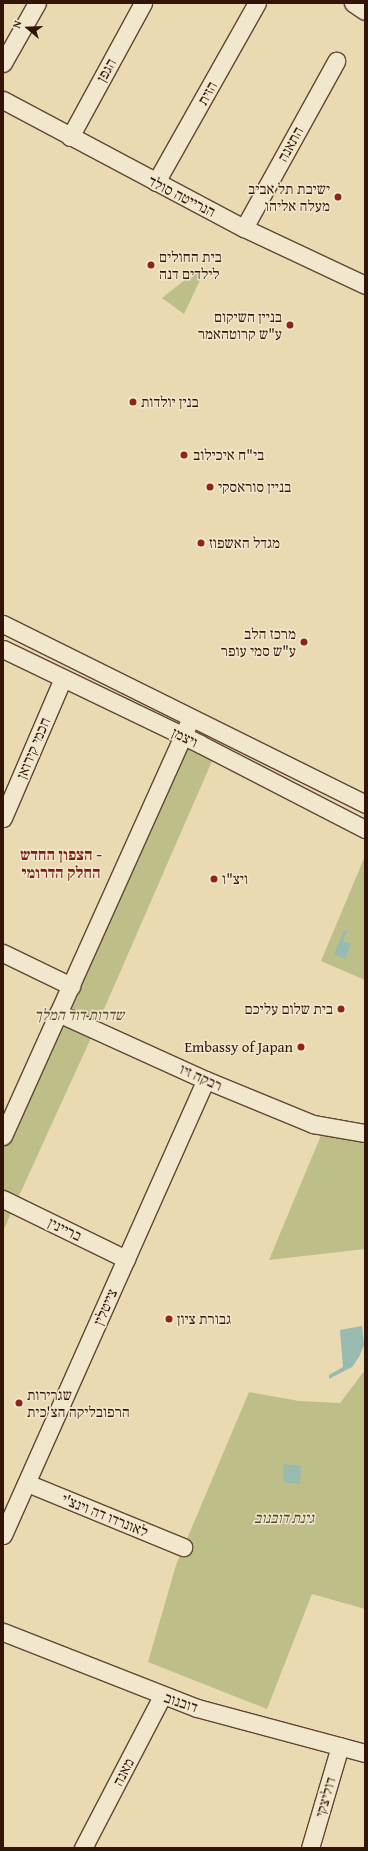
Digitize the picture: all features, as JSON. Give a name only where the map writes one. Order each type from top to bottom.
[{"type":"street","points":[[3,63],[37,3]]},
{"type":"street","name":"הגפן","points":[[70,137],[143,3]]},
{"type":"street","name":"הזית","points":[[156,182],[257,3]]},
{"type":"street","points":[[354,3],[365,11]]},
{"type":"street","name":"התאנה","points":[[244,228],[336,61]]},
{"type":"street","name":"הנרייטה סולד","points":[[3,100],[70,137],[244,228],[365,285]]},
{"type":"street","name":"ויצמן","points":[[3,624],[365,804]]},
{"type":"street","name":"ויצמן","points":[[3,649],[183,736],[365,829]]},
{"type":"street","name":"חכמי קירואן","points":[[3,818],[9,787],[62,678]]},
{"type":"street","points":[[3,1136],[191,718]]},
{"type":"street","points":[[3,953],[71,986]]},
{"type":"street","name":"רבקה זיו","points":[[58,1013],[206,1080],[313,1124],[365,1133]]},
{"type":"street","name":"צייטלין","points":[[3,1535],[206,1080]]},
{"type":"street","name":"רבקה זיו","points":[[347,1129],[365,1124]]},
{"type":"street","name":"בריינין","points":[[3,1199],[126,1259]]},
{"type":"street","name":"לאונרדו דה וינצ'י","points":[[27,1483],[183,1547]]},
{"type":"street","name":"דובנוב","points":[[3,1632],[115,1675],[162,1696],[197,1708],[365,1753]]},
{"type":"street","name":"מאנה","points":[[83,1848],[162,1696]]},
{"type":"street","name":"דוליצקי","points":[[310,1848],[340,1746]]},
{"type":"green space","points":[[196,271],[201,278],[184,314],[162,298]]},
{"type":"green space","name":"שדרות דוד המלך","points":[[183,736],[216,752],[101,1016],[3,1231],[3,1136]]},
{"type":"green space","points":[[365,856],[365,980],[321,961]]},
{"type":"green space","points":[[322,1133],[356,1139],[365,1144],[365,1249],[269,1260]]},
{"type":"green space","name":"גינת דובנוב","points":[[365,1370],[365,1609],[312,1594],[267,1709],[148,1662],[176,1565],[249,1392],[299,1401],[340,1403]]},
{"type":"water","points":[[344,930],[347,931],[343,941],[351,944],[345,959],[334,954]]},
{"type":"water","points":[[362,1326],[364,1345],[359,1357],[352,1367],[329,1379],[329,1375],[343,1367],[340,1330]]},
{"type":"water","points":[[284,1464],[301,1466],[300,1484],[283,1482]]},
{"type":"place","name":"ישיבת תל אביב מעלה אליהו","points":[[338,197]]},
{"type":"place","name":"בית החולים לילדים דנה","points":[[151,265]]},
{"type":"place","name":"בניין השיקום ע\"ש קרוטהאמר","points":[[290,325]]},
{"type":"place","name":"בנין יולדות","points":[[133,402]]},
{"type":"place","name":"בי\"ח איכילוב","points":[[184,455]]},
{"type":"place","name":"בניין סוראסקי","points":[[210,487]]},
{"type":"place","name":"מגדל האשפוז","points":[[201,543]]},
{"type":"place","name":"מרכז הלב ע\"ש סמי עופר","points":[[304,642]]},
{"type":"place","name":"ויצ\"ו","points":[[214,879]]},
{"type":"place","name":"בית שלום עליכם","points":[[341,1009]]},
{"type":"place","name":"Embassy of Japan","points":[[301,1047]]},
{"type":"place","name":"גבורת ציון","points":[[169,1319]]},
{"type":"place","name":"שגרירות הרפובליקה הצ'כית","points":[[19,1403]]},
{"type":"district","name":"הצפון החדש - החלק הדרומי","points":[[61,863]]}]
